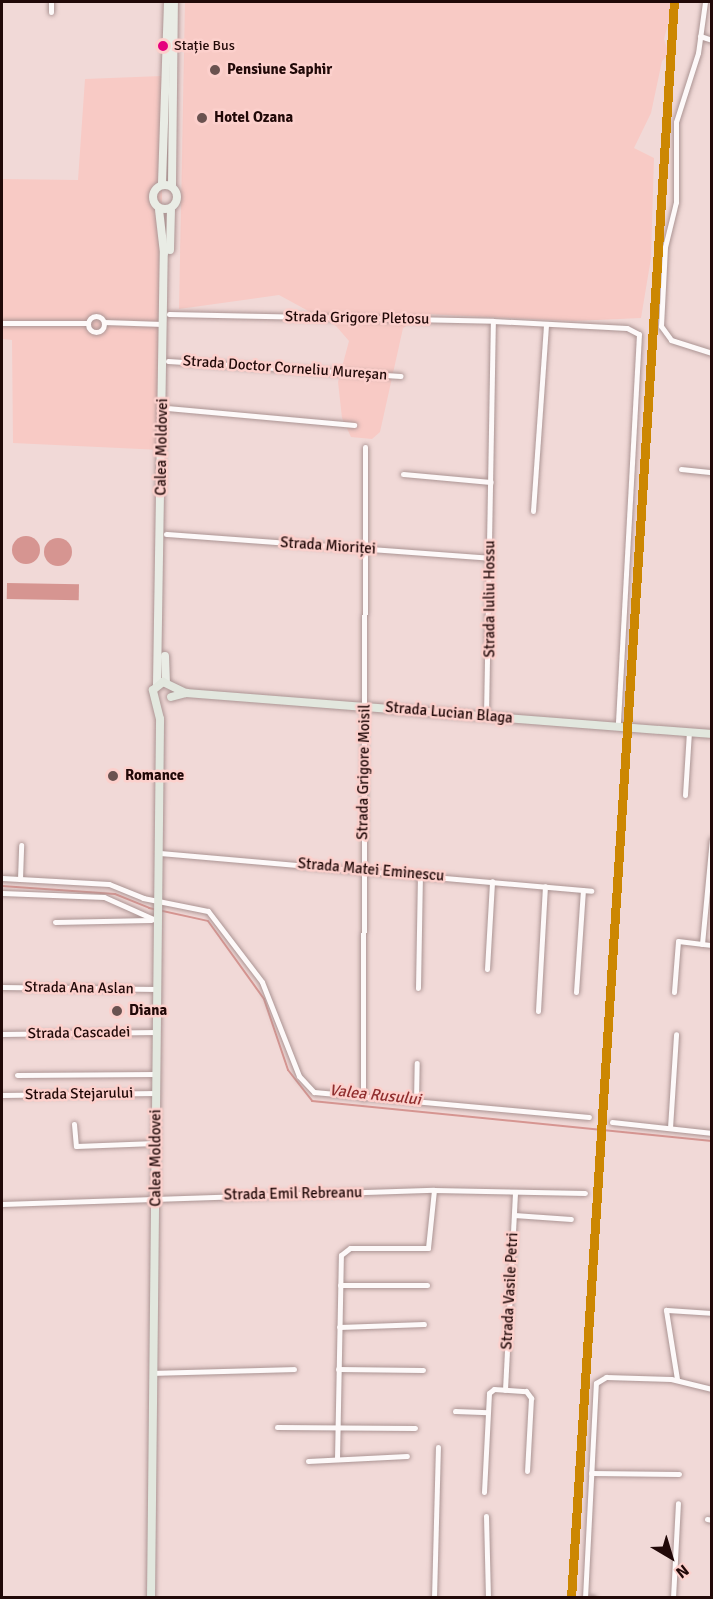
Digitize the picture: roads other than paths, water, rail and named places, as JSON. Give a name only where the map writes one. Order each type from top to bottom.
[{"type":"highway","points":[[157,684],[169,685],[169,698]]},
{"type":"highway","name":"Calea Moldovei","points":[[151,1598],[158,989],[156,918],[160,853],[160,719],[157,684]]},
{"type":"highway","name":"Strada Lucian Blaga","points":[[169,685],[186,693]]},
{"type":"highway","name":"Strada Lucian Blaga","points":[[158,700],[186,693],[711,734]]},
{"type":"highway","name":"Calea Moldovei","points":[[160,719],[169,698]]},
{"type":"main road","points":[[168,2],[162,183],[155,192],[159,210],[171,210],[176,195],[172,185],[174,2]]},
{"type":"main road","points":[[162,183],[172,185]]},
{"type":"main road","name":"Calea Moldovei","points":[[157,684],[163,324],[159,210]]},
{"type":"main road","name":"Calea Moldovei","points":[[169,685],[166,534],[171,210]]},
{"type":"street","points":[[51,2],[51,12]]},
{"type":"street","points":[[705,2],[700,36],[676,122],[676,195],[665,247],[662,326],[671,340],[711,353]]},
{"type":"street","points":[[700,36],[711,40]]},
{"type":"street","name":"Strada Grigore Pletosu","points":[[169,314],[493,321],[627,328],[639,334],[618,725]]},
{"type":"street","points":[[2,323],[88,323],[95,317],[104,322],[163,324]]},
{"type":"street","name":"Strada Iuliu Hossu","points":[[486,716],[493,321]]},
{"type":"street","points":[[88,323],[96,332],[104,322]]},
{"type":"street","points":[[533,511],[546,324]]},
{"type":"street","name":"Strada Doctor Corneliu Mureșan","points":[[168,361],[401,376]]},
{"type":"street","points":[[167,408],[354,424]]},
{"type":"street","name":"Strada Grigore Moisil","points":[[363,1098],[365,447]]},
{"type":"street","points":[[681,469],[711,472]]},
{"type":"street","points":[[403,474],[491,482]]},
{"type":"street","name":"Strada Mioriței","points":[[166,534],[490,558]]},
{"type":"street","points":[[685,795],[688,732]]},
{"type":"street","points":[[702,944],[711,839]]},
{"type":"street","points":[[20,879],[21,845]]},
{"type":"street","name":"Strada Matei Eminescu","points":[[160,853],[420,874],[591,891]]},
{"type":"street","points":[[418,988],[420,874]]},
{"type":"street","points":[[2,878],[109,884],[158,901],[208,911],[224,928],[270,998],[303,1082],[322,1095],[589,1117]]},
{"type":"street","points":[[487,969],[492,881]]},
{"type":"street","points":[[538,1011],[545,886]]},
{"type":"street","points":[[576,992],[583,890]]},
{"type":"street","points":[[2,893],[104,897],[156,918]]},
{"type":"street","points":[[55,922],[156,918]]},
{"type":"street","points":[[674,992],[678,941],[711,945]]},
{"type":"street","name":"Strada Ana Aslan","points":[[2,987],[158,989]]},
{"type":"street","name":"Strada Cascadei","points":[[2,1034],[157,1032]]},
{"type":"street","points":[[670,1128],[676,1035]]},
{"type":"street","points":[[416,1102],[417,1063]]},
{"type":"street","points":[[17,1075],[156,1074]]},
{"type":"street","name":"Strada Stejarului","points":[[2,1095],[156,1093]]},
{"type":"street","points":[[612,1122],[711,1133]]},
{"type":"street","points":[[74,1124],[76,1146],[155,1143]]},
{"type":"street","points":[[337,1459],[340,1285],[344,1250],[431,1246],[434,1190]]},
{"type":"street","name":"Strada Emil Rebreanu","points":[[2,1204],[155,1197],[434,1190],[585,1193]]},
{"type":"street","name":"Strada Vasile Petri","points":[[505,1390],[515,1192]]},
{"type":"street","points":[[514,1215],[571,1219]]},
{"type":"street","points":[[340,1285],[427,1286]]},
{"type":"street","points":[[676,1379],[666,1310],[711,1313]]},
{"type":"street","points":[[339,1327],[424,1324]]},
{"type":"street","points":[[152,1373],[294,1369]]},
{"type":"street","points":[[338,1369],[423,1370]]},
{"type":"street","points":[[585,1598],[598,1380],[676,1379],[711,1389]]},
{"type":"street","points":[[484,1492],[490,1391],[526,1391],[531,1398],[527,1471]]},
{"type":"street","points":[[455,1411],[488,1412]]},
{"type":"street","points":[[277,1428],[415,1428]]},
{"type":"street","points":[[435,1598],[438,1448]]},
{"type":"street","points":[[308,1461],[407,1456]]},
{"type":"street","points":[[591,1473],[679,1474]]},
{"type":"street","points":[[673,1598],[678,1503]]},
{"type":"street","points":[[486,1516],[488,1598]]},
{"type":"waterway","name":"Valea Rusului","points":[[2,886],[115,894],[149,908],[208,921],[264,999],[288,1070],[312,1101],[712,1141]]},
{"type":"place","name":"Stație Bus","points":[[163,46]]},
{"type":"place","name":"Pensiune Saphir","points":[[215,70]]},
{"type":"place","name":"Hotel Ozana","points":[[202,118]]},
{"type":"place","name":"Romance","points":[[113,776]]},
{"type":"place","name":"Diana","points":[[117,1011]]}]
